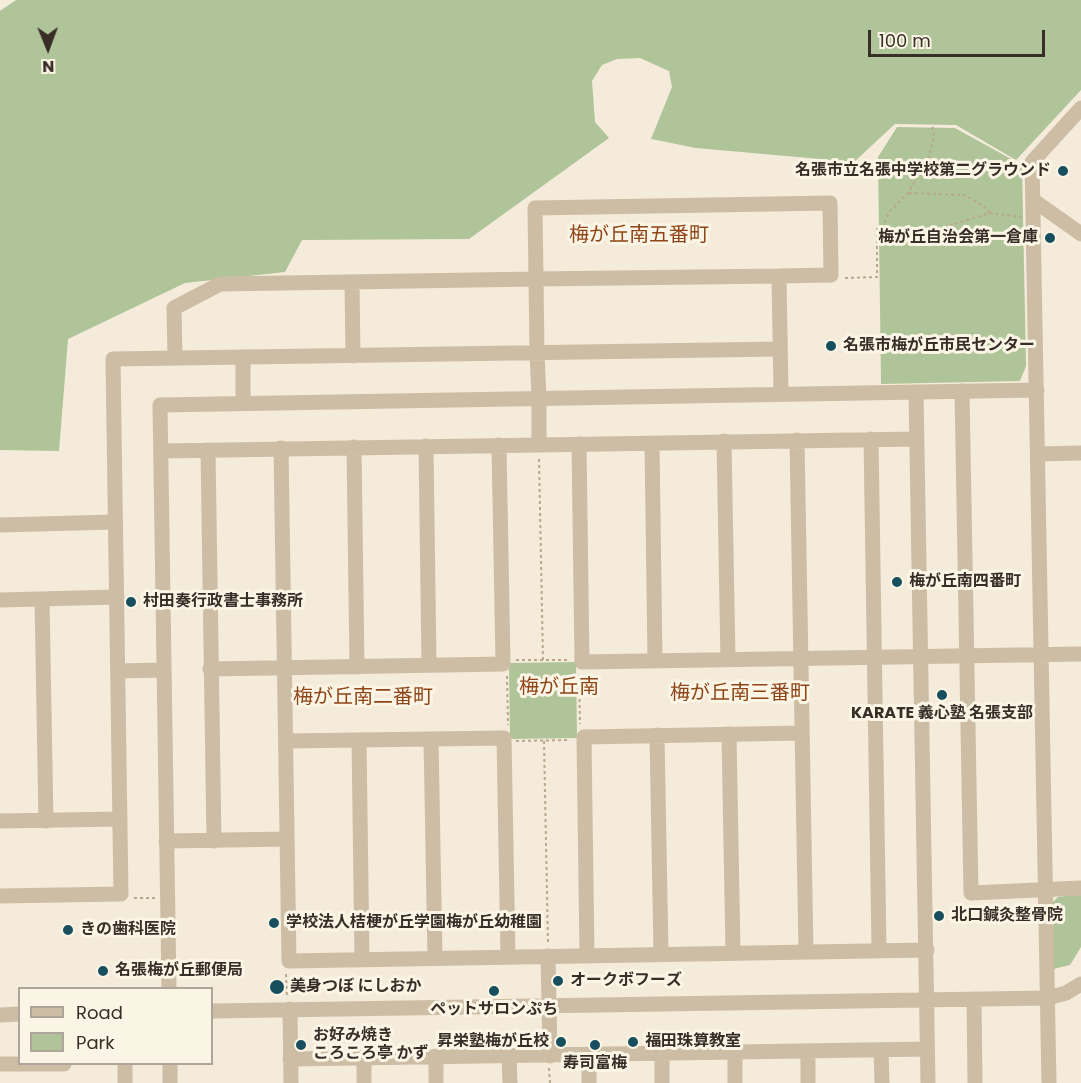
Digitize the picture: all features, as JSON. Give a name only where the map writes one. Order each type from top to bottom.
[{"type":"street","points":[[1049,1083],[1032,162],[1081,108]]},
{"type":"street","points":[[1034,200],[1081,234]]},
{"type":"street","points":[[176,358],[174,308],[220,284],[536,279],[831,275],[830,203],[535,208],[536,279],[537,352],[539,398],[539,444]]},
{"type":"street","points":[[779,276],[781,394]]},
{"type":"street","points":[[352,282],[353,356]]},
{"type":"street","points":[[0,896],[121,894],[113,358],[780,349]]},
{"type":"street","points":[[243,357],[243,403]]},
{"type":"street","points":[[169,987],[160,405],[1037,390]]},
{"type":"street","points":[[962,391],[970,893],[1081,888]]},
{"type":"street","points":[[916,392],[928,1083]]},
{"type":"street","points":[[871,439],[879,950]]},
{"type":"street","points":[[161,451],[917,439]]},
{"type":"street","points":[[797,440],[806,951]]},
{"type":"street","points":[[724,441],[728,660]]},
{"type":"street","points":[[652,443],[655,661]]},
{"type":"street","points":[[579,444],[582,661],[1081,654]]},
{"type":"street","points":[[210,669],[503,662],[499,445]]},
{"type":"street","points":[[426,446],[429,665]]},
{"type":"street","points":[[354,447],[357,667]]},
{"type":"street","points":[[281,448],[289,961],[927,950]]},
{"type":"street","points":[[208,450],[214,841]]},
{"type":"street","points":[[1038,454],[1081,453]]},
{"type":"street","points":[[0,525],[115,522]]},
{"type":"street","points":[[0,600],[117,597]]},
{"type":"street","points":[[42,599],[46,821]]},
{"type":"street","points":[[118,671],[163,670]]},
{"type":"street","points":[[587,955],[581,739],[657,735],[802,733]]},
{"type":"street","points":[[729,734],[733,953]]},
{"type":"street","points":[[657,735],[661,954]]},
{"type":"street","points":[[359,740],[362,959]]},
{"type":"street","points":[[431,740],[435,958]]},
{"type":"street","points":[[286,741],[507,740],[508,957]]},
{"type":"street","points":[[0,821],[120,819]]},
{"type":"street","points":[[166,841],[287,839]]},
{"type":"street","points":[[548,956],[550,1056]]},
{"type":"street","points":[[213,1011],[1048,998],[1066,993],[1081,984]]},
{"type":"street","points":[[974,999],[975,1083]]},
{"type":"street","points":[[289,1010],[291,1083]]},
{"type":"street","points":[[0,1015],[18,1014]]},
{"type":"street","points":[[290,1059],[927,1049]]},
{"type":"street","points":[[882,1050],[882,1083]]},
{"type":"street","points":[[808,1051],[808,1083]]},
{"type":"street","points":[[735,1052],[735,1083]]},
{"type":"street","points":[[662,1053],[662,1083]]},
{"type":"street","points":[[589,1055],[589,1083]]},
{"type":"street","points":[[436,1056],[436,1083]]},
{"type":"street","points":[[509,1056],[510,1083]]},
{"type":"street","points":[[364,1058],[364,1083]]},
{"type":"street","points":[[0,1065],[18,1065]]},
{"type":"street","points":[[125,1065],[125,1083]]},
{"type":"street","points":[[170,1065],[170,1083]]},
{"type":"path","points":[[882,228],[889,212],[908,193],[928,159],[934,136],[932,124]]},
{"type":"path","points":[[908,193],[964,195],[984,206],[990,213]]},
{"type":"path","points":[[831,275],[837,278],[877,277],[877,227],[903,233],[929,232],[999,212],[1034,220]]},
{"type":"path","points":[[539,444],[543,660]]},
{"type":"path","points":[[582,661],[579,667],[581,739],[507,740],[507,670],[503,662],[582,661]]},
{"type":"path","points":[[544,741],[548,956]]},
{"type":"path","points":[[121,894],[128,898],[167,898]]},
{"type":"path","points":[[289,961],[286,965],[289,1010]]},
{"type":"green space","points":[[16,0],[1081,0],[1081,90],[1016,160],[956,125],[895,124],[854,162],[696,148],[651,139],[672,87],[669,71],[640,58],[617,59],[602,65],[592,81],[595,122],[609,138],[469,239],[302,240],[285,272],[185,283],[68,339],[59,451],[0,450],[0,11]]},
{"type":"green space","points":[[897,127],[955,128],[1022,165],[1026,366],[1020,381],[881,384],[878,157]]},
{"type":"green space","points":[[576,662],[577,738],[510,739],[509,663]]},
{"type":"green space","points":[[1081,894],[1081,947],[1070,965],[1053,969],[1051,904],[1058,897]]},
{"type":"place","name":"名張市立名張中学校第二グラウンド","points":[[1063,171]]},
{"type":"place","name":"梅が丘自治会第一倉庫","points":[[1050,238]]},
{"type":"place","name":"名張市梅が丘市民センター","points":[[831,346]]},
{"type":"place","name":"梅が丘南四番町","points":[[897,582]]},
{"type":"place","name":"村田奏行政書士事務所","points":[[131,602]]},
{"type":"place","name":"KARATE 義心塾 名張支部","points":[[942,695]]},
{"type":"place","name":"北口鍼灸整骨院","points":[[939,916]]},
{"type":"place","name":"学校法人桔梗が丘学園梅が丘幼稚園","points":[[274,923]]},
{"type":"place","name":"きの歯科医院","points":[[68,930]]},
{"type":"place","name":"名張梅が丘郵便局","points":[[103,971]]},
{"type":"place","name":"オークボフーズ","points":[[558,981]]},
{"type":"place","name":"美身つぼ にしおか","points":[[277,987]]},
{"type":"place","name":"ペットサロンぷち","points":[[494,991]]},
{"type":"place","name":"昇栄塾梅が丘校","points":[[561,1042]]},
{"type":"place","name":"福田珠算教室","points":[[633,1042]]},
{"type":"place","name":"お好み焼き ころころ亭 かず","points":[[301,1045]]},
{"type":"place","name":"寿司富梅","points":[[595,1045]]},
{"type":"district","name":"梅が丘南五番町","points":[[639,236]]},
{"type":"district","name":"梅が丘南","points":[[559,688]]},
{"type":"district","name":"梅が丘南三番町","points":[[740,694]]},
{"type":"district","name":"梅が丘南二番町","points":[[363,698]]}]
